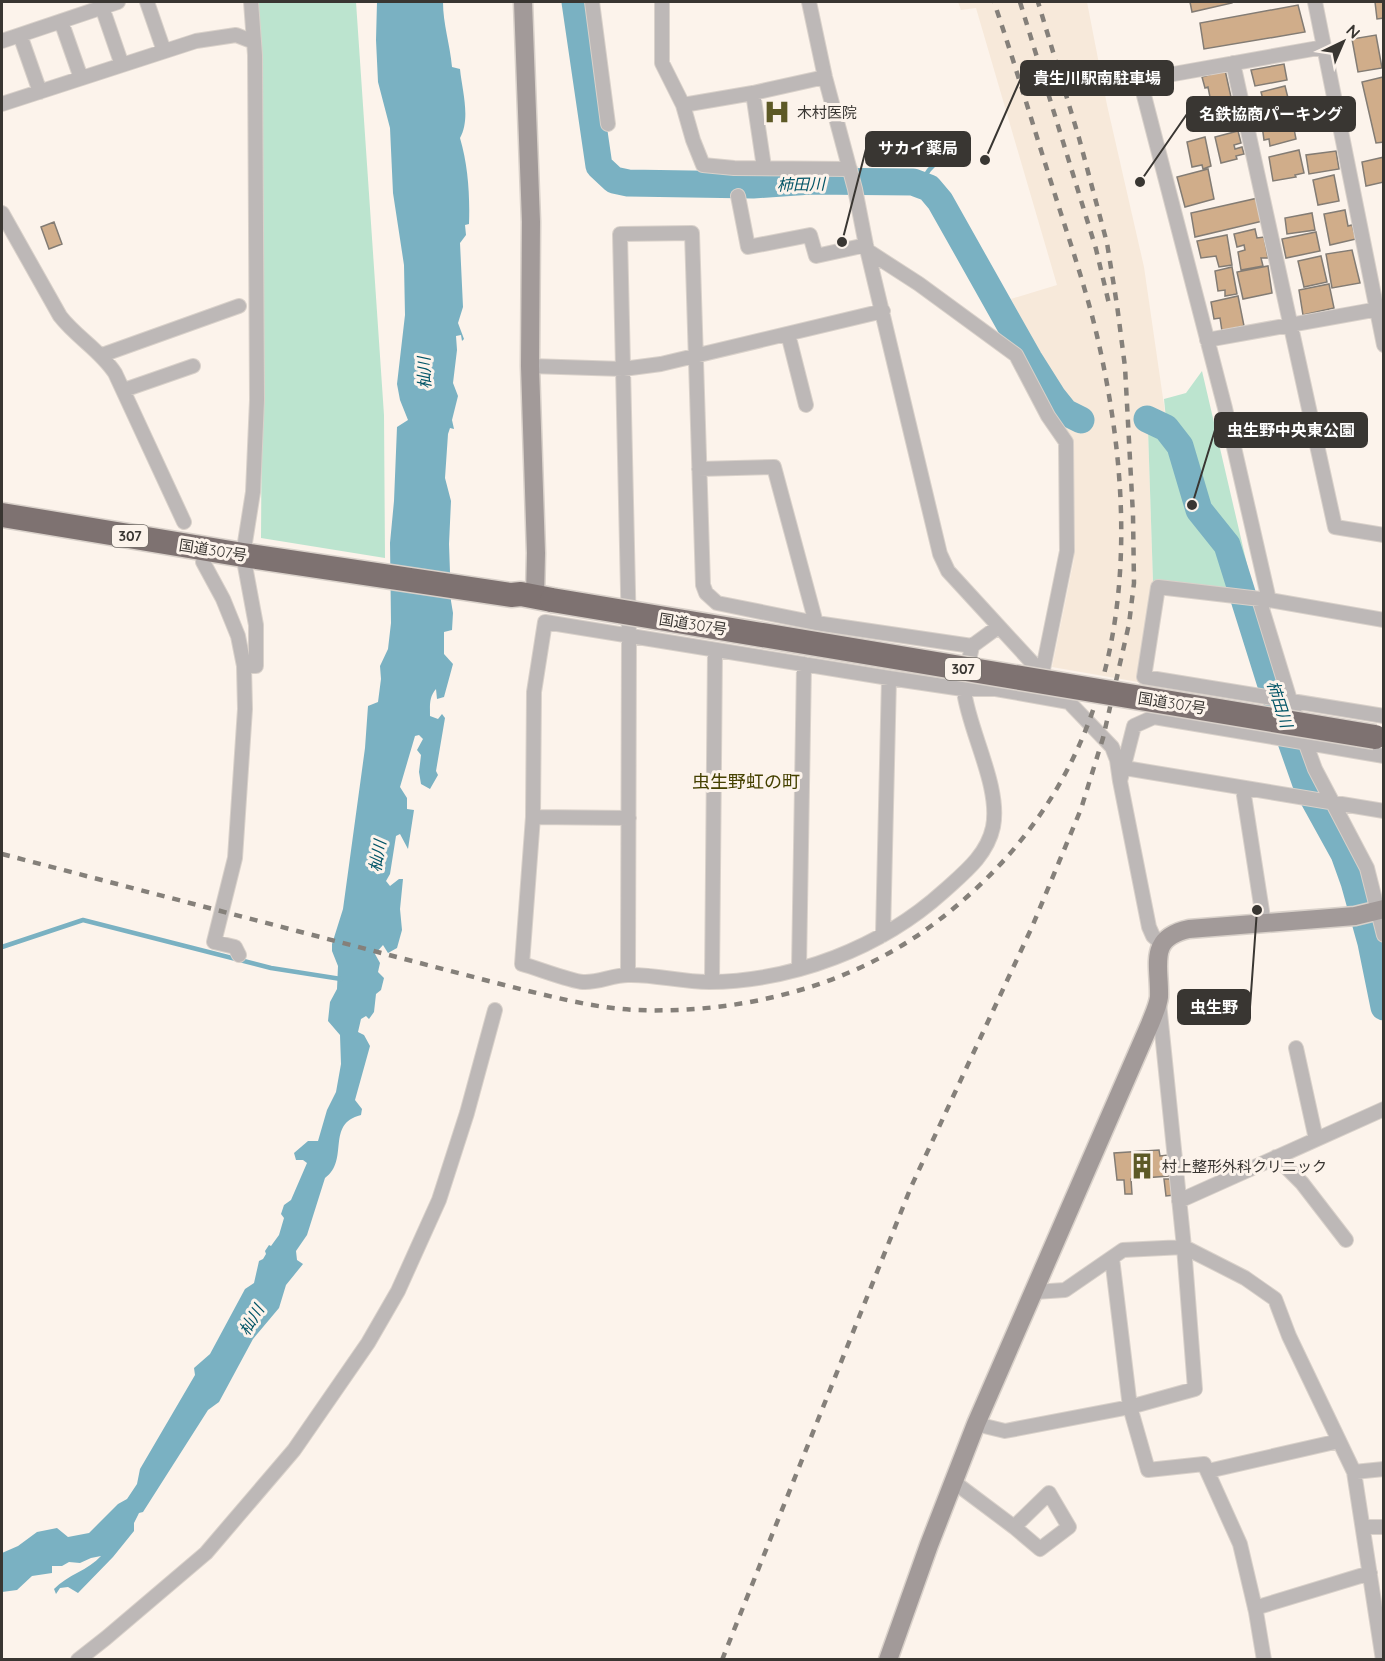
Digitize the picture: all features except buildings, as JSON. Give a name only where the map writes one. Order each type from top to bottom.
[{"type":"highway","name":"国道307号","points":[[2,515],[251,556],[543,599],[1381,737]]},
{"type":"street","points":[[2,41],[118,2]]},
{"type":"street","points":[[147,2],[164,51]]},
{"type":"street","points":[[244,666],[256,666],[256,625],[251,556],[257,400],[256,149],[251,2]]},
{"type":"street","points":[[523,2],[531,222],[531,366],[536,553],[543,599]]},
{"type":"street","points":[[592,2],[608,124]]},
{"type":"street","points":[[662,2],[662,63],[683,105],[703,165],[734,168],[764,167],[852,179]]},
{"type":"street","points":[[809,2],[940,554],[948,571],[1112,747],[1122,775],[1149,927],[1153,936],[1162,944]]},
{"type":"street","points":[[1315,2],[1380,308],[1383,345]]},
{"type":"street","points":[[102,7],[122,65]]},
{"type":"street","points":[[61,21],[81,78]]},
{"type":"street","points":[[20,34],[40,92]]},
{"type":"street","points":[[2,104],[213,37],[236,35],[254,42]]},
{"type":"street","points":[[1324,47],[1140,80],[1207,340],[1262,599],[1290,700],[1302,742],[1330,803],[1367,868],[1383,935]]},
{"type":"street","points":[[1233,63],[1335,527],[1383,535]]},
{"type":"street","points":[[683,105],[825,77]]},
{"type":"street","points":[[753,93],[764,167]]},
{"type":"street","points":[[738,196],[748,247],[810,235],[816,256],[867,248],[1016,355],[1048,416],[1066,442],[1066,551],[1042,674]]},
{"type":"street","points":[[2,213],[60,316],[69,328],[102,355],[115,372],[184,522]]},
{"type":"street","points":[[628,975],[629,635],[620,234],[692,233],[703,585],[706,593],[717,603],[816,623],[972,646]]},
{"type":"street","points":[[102,355],[239,306]]},
{"type":"street","points":[[1207,340],[1380,308]]},
{"type":"street","points":[[531,366],[622,369],[661,364],[883,311]]},
{"type":"street","points":[[788,334],[806,405]]},
{"type":"street","points":[[124,390],[193,366]]},
{"type":"street","points":[[699,469],[774,467],[816,623]]},
{"type":"street","points":[[203,562],[238,636],[244,666],[245,709],[235,858],[214,942],[235,947],[239,955]]},
{"type":"street","points":[[1381,737],[1290,700],[1144,677],[1158,586],[1262,599],[1383,620]]},
{"type":"street","points":[[998,627],[972,646],[963,689],[991,791],[994,810],[993,826],[978,859],[931,903],[883,935],[837,957],[799,969],[761,977],[712,982],[684,982],[628,975],[583,982],[522,964],[532,817],[534,692],[545,622],[889,678],[963,689],[996,689],[1069,702]]},
{"type":"street","points":[[712,982],[715,650]]},
{"type":"street","points":[[799,969],[804,664]]},
{"type":"street","points":[[883,935],[889,678]]},
{"type":"street","points":[[1122,775],[1134,726],[1154,717],[1302,742],[1381,737]]},
{"type":"street","points":[[1122,775],[1243,789],[1383,811]]},
{"type":"street","points":[[1243,789],[1264,924]]},
{"type":"street","points":[[532,817],[629,818]]},
{"type":"street","points":[[976,1424],[1005,1431],[1130,1407],[1196,1389],[1165,1044],[1159,1000],[1158,962],[1162,944],[1174,932],[1189,929],[1355,916],[1378,911]]},
{"type":"street","points":[[888,1659],[976,1424],[1035,1292],[1159,1000]]},
{"type":"street","points":[[78,1659],[206,1553],[294,1450],[368,1343],[399,1291],[439,1200],[467,1113],[495,1010]]},
{"type":"street","points":[[1296,1048],[1316,1139]]},
{"type":"street","points":[[1179,1201],[1383,1109]]},
{"type":"street","points":[[1276,1157],[1302,1183],[1346,1240]]},
{"type":"street","points":[[1035,1292],[1065,1290],[1123,1250],[1184,1248],[1245,1278],[1275,1299],[1289,1336],[1354,1473],[1383,1659]]},
{"type":"street","points":[[1112,1258],[1130,1407],[1148,1470],[1204,1464],[1240,1544],[1264,1659]]},
{"type":"street","points":[[1208,1471],[1339,1441]]},
{"type":"street","points":[[1354,1473],[1383,1468]]},
{"type":"street","points":[[954,1482],[1014,1527]]},
{"type":"street","points":[[1363,1527],[1383,1527]]},
{"type":"street","points":[[1255,1608],[1370,1573]]},
{"type":"shaded area","points":[[958,2],[1087,2],[1107,105],[1144,267],[1166,419],[1148,429],[1153,582],[1138,682],[1052,667],[1074,559],[1072,500],[1057,416],[1082,434],[1081,414],[1074,412],[1065,402],[1011,299],[1057,285],[976,8],[961,10]]},
{"type":"green space","points":[[256,2],[356,2],[384,415],[385,558],[261,538],[263,260]]},
{"type":"green space","points":[[1202,371],[1253,590],[1153,582],[1148,429],[1166,419],[1164,399],[1186,393]]},
{"type":"water","name":"杣川","points":[[377,2],[443,2],[452,67],[460,69],[464,95],[465,122],[460,138],[467,169],[469,224],[465,225],[466,235],[460,243],[463,307],[458,323],[464,339],[462,341],[461,335],[456,336],[457,350],[453,383],[458,396],[452,420],[454,429],[450,428],[448,434],[445,478],[451,501],[449,544],[453,613],[452,630],[444,632],[444,654],[453,664],[444,697],[437,699],[436,689],[430,701],[430,716],[438,719],[442,714],[445,718],[436,771],[438,775],[430,789],[421,784],[419,772],[421,755],[417,750],[423,739],[419,735],[415,736],[400,787],[407,798],[407,809],[414,810],[408,849],[400,834],[396,836],[390,874],[386,881],[390,886],[399,879],[403,879],[400,909],[402,930],[397,948],[388,953],[383,945],[375,954],[380,963],[378,972],[384,978],[381,990],[376,994],[374,1012],[369,1019],[366,1016],[361,1019],[358,1032],[364,1035],[370,1046],[355,1100],[362,1109],[361,1115],[350,1120],[340,1134],[336,1162],[325,1178],[307,1235],[296,1251],[297,1260],[303,1264],[286,1285],[279,1308],[253,1339],[219,1402],[208,1410],[143,1512],[139,1513],[134,1523],[134,1531],[113,1557],[78,1593],[68,1587],[60,1588],[56,1594],[54,1589],[101,1556],[80,1563],[69,1562],[62,1566],[52,1566],[52,1573],[32,1576],[17,1590],[2,1592],[2,1553],[18,1546],[37,1532],[57,1528],[68,1537],[89,1533],[118,1504],[127,1499],[137,1484],[140,1469],[195,1375],[194,1368],[210,1354],[245,1289],[254,1283],[259,1261],[263,1259],[269,1245],[271,1246],[279,1235],[284,1218],[281,1214],[284,1205],[291,1200],[307,1163],[303,1160],[296,1160],[294,1153],[308,1141],[318,1141],[327,1110],[336,1092],[341,1064],[340,1035],[328,1021],[330,1002],[337,989],[338,966],[332,951],[332,944],[343,909],[365,748],[368,706],[378,702],[380,666],[388,649],[391,623],[390,543],[397,427],[408,420],[400,400],[397,384],[405,315],[404,265],[393,193],[390,128],[378,82]]},
{"type":"waterway","name":"柿田川","points":[[575,2],[599,166],[614,180],[628,183],[753,185],[811,181],[913,182],[929,188],[940,201],[1029,359],[1053,397],[1065,412],[1081,420]]},
{"type":"waterway","points":[[919,185],[929,170],[954,144]]},
{"type":"waterway","name":"柿田川","points":[[1147,419],[1166,428],[1180,446],[1199,510],[1227,545],[1270,682],[1307,787],[1344,854],[1354,882],[1371,943],[1384,1007]]},
{"type":"waterway","points":[[2,947],[83,920],[271,968],[341,979]]},
{"type":"railway","points":[[2,854],[508,986],[571,1001],[620,1009],[675,1010],[714,1007],[752,1002],[791,993],[864,966],[898,948],[931,926],[996,869],[1046,807],[1082,739],[1106,667],[1119,591],[1121,512],[1114,431],[1100,349],[1090,307],[994,2]]},
{"type":"railway","points":[[1020,2],[1096,249],[1110,308]]},
{"type":"railway","points":[[722,1660],[911,1187],[1032,927],[1081,809],[1103,738],[1129,624],[1134,583],[1133,515],[1125,367],[1117,305],[1107,243],[1079,138],[1038,2]]},
{"type":"place","name":"木村医院","points":[[777,112]]},
{"type":"place","name":"貴生川駅南駐車場","points":[[985,160]]},
{"type":"place","name":"名鉄協商パーキング","points":[[1140,182]]},
{"type":"place","name":"サカイ薬局","points":[[842,242]]},
{"type":"place","name":"虫生野中央東公園","points":[[1192,505]]},
{"type":"place","name":"虫生野","points":[[1257,910]]},
{"type":"place","name":"村上整形外科クリニック","points":[[1142,1166]]},
{"type":"district","name":"虫生野虹の町","points":[[746,781]]}]
